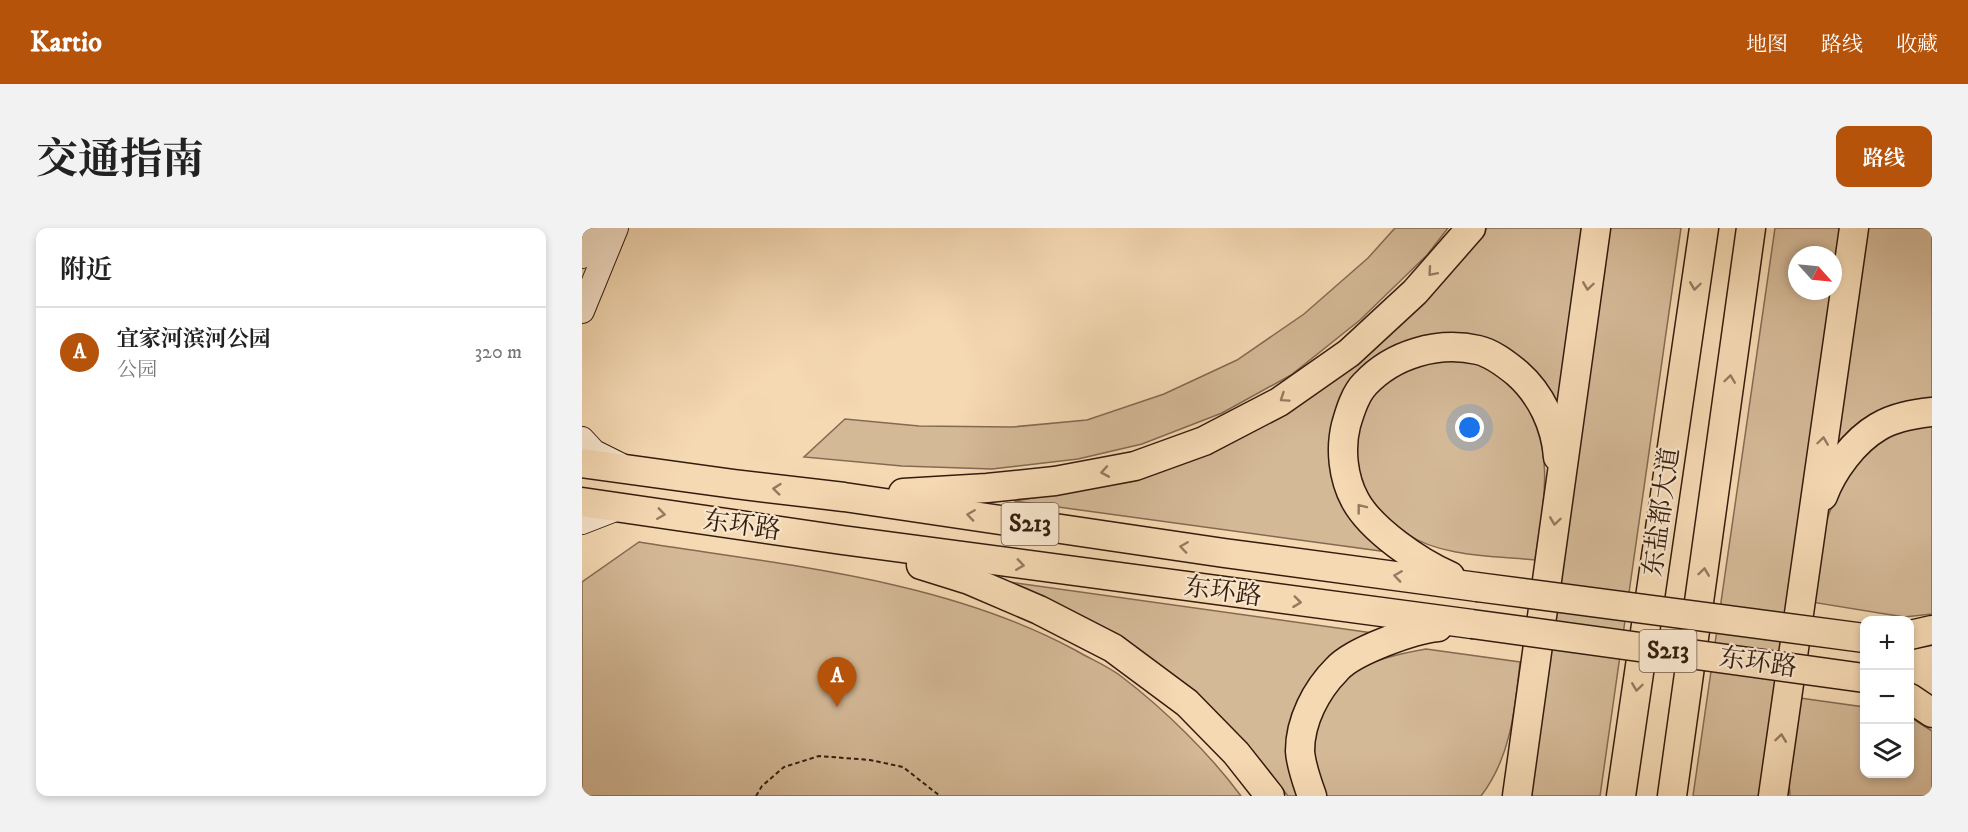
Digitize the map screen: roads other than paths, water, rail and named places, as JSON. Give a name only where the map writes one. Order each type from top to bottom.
[{"type":"highway","points":[[844,496],[987,488],[1055,481],[1135,466],[1204,441],[1280,402],[1349,353],[1415,292],[1471,228]]},
{"type":"highway","points":[[1517,796],[1596,228]]},
{"type":"highway","name":"东盐都大道","points":[[1621,796],[1704,228]]},
{"type":"highway","name":"东盐都大道","points":[[1672,796],[1751,228]]},
{"type":"highway","points":[[1773,796],[1854,228]]},
{"type":"highway","points":[[1477,587],[1440,572],[1413,557],[1376,526],[1355,502],[1347,482],[1343,461],[1343,436],[1350,411],[1364,384],[1392,362],[1416,351],[1448,347],[1479,350],[1505,363],[1528,383],[1548,415],[1557,445],[1560,487]]},
{"type":"highway","points":[[1811,526],[1829,480],[1849,452],[1877,427],[1909,414],[1932,412]]},
{"type":"highway","name":"东环路","points":[[582,463],[734,484],[844,496],[1224,553],[1860,637]]},
{"type":"highway","name":"东环路","points":[[582,502],[1220,592],[1860,677]]},
{"type":"highway","points":[[842,540],[969,580],[1039,610],[1113,648],[1186,703],[1236,753],[1270,796]]},
{"type":"highway","points":[[1220,592],[1224,553]]},
{"type":"highway","points":[[1312,796],[1300,752],[1304,722],[1317,693],[1338,667],[1365,651],[1404,634],[1434,627],[1472,624]]},
{"type":"highway","points":[[1914,634],[1932,630]]},
{"type":"highway","points":[[1914,645],[1932,647]]},
{"type":"highway","points":[[1914,685],[1932,688]]},
{"type":"highway","points":[[1914,701],[1932,713]]},
{"type":"highway","points":[[1497,796],[1512,773],[1525,743]]},
{"type":"highway","points":[[1777,768],[1778,796]]},
{"type":"main road","points":[[582,256],[594,228]]},
{"type":"main road","points":[[582,311],[616,228]]},
{"type":"main road","points":[[582,439],[594,452],[627,469]]},
{"type":"main road","points":[[582,522],[618,508]]},
{"type":"place","name":"宜家河滨河公园","points":[[837,707]]}]
